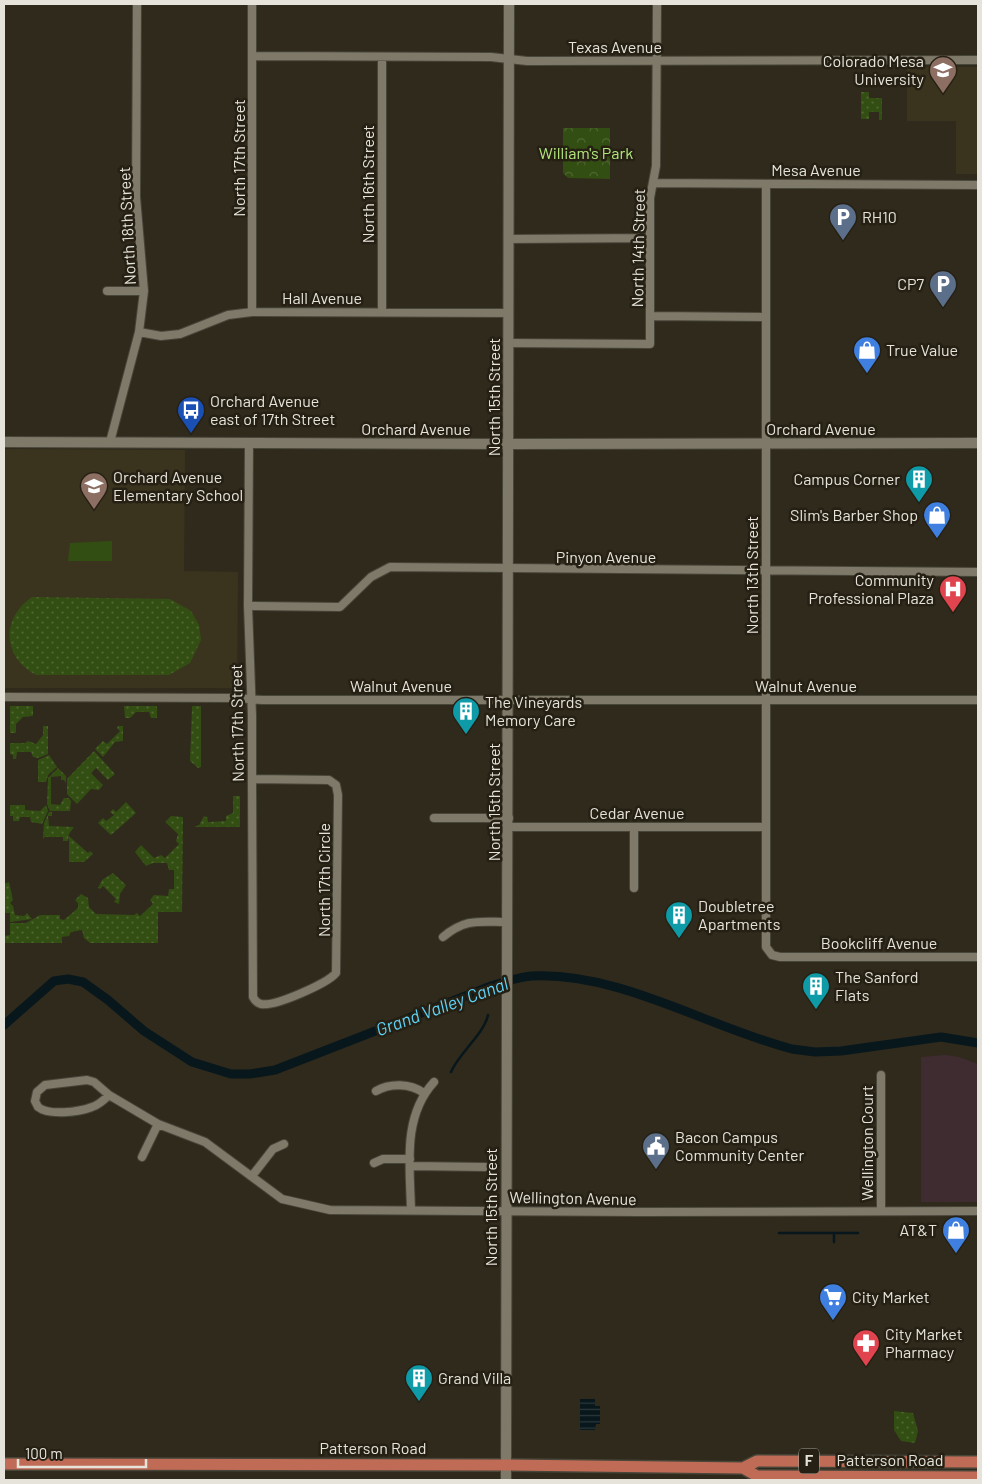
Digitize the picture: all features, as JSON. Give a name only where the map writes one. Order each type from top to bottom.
[{"type":"main road","name":"Patterson Road","points":[[4,1464],[506,1465],[743,1468],[757,1461],[978,1462]]},
{"type":"main road","points":[[877,1476],[878,1462]]},
{"type":"main road","name":"Patterson Road","points":[[743,1468],[757,1476],[978,1477]]},
{"type":"street","name":"North 18th Street","points":[[110,442],[139,332],[144,291],[137,206],[136,4]]},
{"type":"street","name":"North 17th Street","points":[[252,4],[252,312]]},
{"type":"street","name":"North 15th Street","points":[[506,1480],[510,4]]},
{"type":"street","name":"North 14th Street","points":[[509,343],[650,344],[650,198],[656,166],[657,4]]},
{"type":"street","name":"Texas Avenue","points":[[252,56],[656,60],[978,60]]},
{"type":"street","name":"North 16th Street","points":[[382,57],[382,312]]},
{"type":"street","name":"Mesa Avenue","points":[[653,183],[978,185]]},
{"type":"street","name":"North 13th Street","points":[[766,184],[765,941],[767,950],[772,955],[780,957]]},
{"type":"street","points":[[509,238],[650,238]]},
{"type":"street","points":[[107,291],[144,291]]},
{"type":"street","name":"Hall Avenue","points":[[139,332],[161,336],[180,334],[222,316],[252,312],[509,313]]},
{"type":"street","points":[[650,316],[766,317]]},
{"type":"street","name":"Orchard Avenue","points":[[4,442],[978,443]]},
{"type":"street","name":"North 17th Street","points":[[249,443],[248,606],[251,699],[253,997],[256,1002]]},
{"type":"street","name":"Pinyon Avenue","points":[[248,606],[340,607],[371,576],[390,568],[978,572]]},
{"type":"street","name":"Walnut Avenue","points":[[4,697],[978,700]]},
{"type":"street","name":"North 17th Circle","points":[[252,779],[329,780],[336,785],[338,795],[336,973],[332,979],[273,1003],[263,1005],[256,1002]]},
{"type":"street","name":"Cedar Avenue","points":[[434,818],[634,827],[765,827]]},
{"type":"street","points":[[634,827],[634,888]]},
{"type":"street","points":[[443,937],[458,925],[475,922],[507,922]]},
{"type":"street","name":"Bookcliff Avenue","points":[[780,957],[978,957]]},
{"type":"street","name":"Wellington Court","points":[[881,1075],[881,1211]]},
{"type":"street","name":"Wellington Avenue","points":[[109,1095],[94,1107],[85,1110],[48,1112],[38,1107],[35,1096],[45,1085],[87,1080],[100,1086],[109,1095],[158,1124],[205,1142],[252,1176],[273,1194],[295,1203],[330,1210],[978,1211]]},
{"type":"street","points":[[411,1210],[410,1163],[412,1122],[424,1093],[434,1082]]},
{"type":"street","points":[[376,1091],[390,1085],[397,1085],[418,1089],[424,1093]]},
{"type":"street","points":[[142,1157],[158,1124]]},
{"type":"street","points":[[252,1176],[273,1149],[284,1144]]},
{"type":"street","points":[[374,1163],[383,1159],[410,1163],[485,1167]]},
{"type":"shaded area","name":"Colorado Mesa University","points":[[907,67],[978,67],[978,174],[956,174],[956,121],[907,121]]},
{"type":"shaded area","name":"Orchard Avenue Elementary School","points":[[4,449],[185,450],[184,571],[238,572],[237,684],[234,688],[4,688]]},
{"type":"shaded area","points":[[945,1055],[959,1057],[978,1064],[978,1202],[921,1202],[921,1057]]},
{"type":"shaded area","points":[[580,1399],[595,1399],[595,1406],[600,1406],[600,1424],[596,1424],[595,1430],[580,1430]]},
{"type":"green space","points":[[861,92],[869,92],[869,98],[882,98],[882,120],[879,120],[879,112],[869,112],[869,119],[861,119]]},
{"type":"green space","name":"William's Park","points":[[563,128],[610,128],[610,179],[568,178],[563,173]]},
{"type":"green space","points":[[112,541],[112,561],[68,561],[70,543]]},
{"type":"green space","points":[[32,597],[170,599],[191,611],[199,625],[201,640],[190,663],[169,675],[36,675],[17,658],[12,648],[10,637],[11,626],[15,616]]},
{"type":"green space","points":[[10,706],[33,706],[33,716],[23,717],[16,724],[16,733],[10,733]]},
{"type":"green space","points":[[124,706],[157,706],[157,718],[151,718],[149,712],[136,712],[130,718],[125,718]]},
{"type":"green space","points":[[192,706],[201,706],[201,767],[198,768],[190,761]]},
{"type":"green space","points":[[43,726],[48,726],[48,754],[38,758],[33,757],[31,752],[17,752],[16,759],[13,759],[13,755],[10,754],[10,743],[25,743],[28,741],[36,744],[43,735]]},
{"type":"green space","points":[[118,726],[123,726],[123,741],[115,742],[103,757],[95,749],[103,741],[107,744],[120,731],[117,728]]},
{"type":"green space","points":[[94,751],[115,774],[108,780],[96,768],[91,773],[103,785],[99,790],[91,789],[77,804],[67,794],[67,779]]},
{"type":"green space","points":[[49,755],[57,767],[48,775],[46,782],[38,782],[38,760]]},
{"type":"green space","points":[[58,768],[66,776],[66,783],[64,780],[61,780],[61,776],[51,777],[51,804],[60,805],[64,798],[69,798],[71,801],[70,811],[50,811],[47,804],[48,778]]},
{"type":"green space","points":[[233,796],[240,796],[240,827],[194,827],[199,825],[204,816],[207,817],[208,822],[226,821],[226,816],[233,813]]},
{"type":"green space","points":[[126,802],[136,813],[111,835],[98,823],[103,818],[106,821],[114,815],[110,812],[113,809],[116,812]]},
{"type":"green space","points":[[10,805],[25,805],[25,810],[40,811],[46,805],[48,811],[42,824],[31,822],[30,817],[20,817],[19,821],[13,821],[13,816],[10,816]]},
{"type":"green space","points":[[49,812],[52,812],[52,816],[48,816],[49,826],[74,827],[69,834],[68,841],[63,841],[63,837],[45,837],[43,839],[44,823]]},
{"type":"green space","points":[[171,816],[183,817],[182,912],[158,912],[158,943],[90,943],[84,938],[82,930],[71,932],[69,936],[62,937],[62,943],[4,943],[4,936],[10,935],[10,923],[26,923],[40,915],[60,915],[60,919],[64,920],[78,908],[78,903],[75,900],[81,894],[88,898],[89,907],[96,914],[134,915],[137,913],[140,916],[153,904],[150,900],[154,895],[168,896],[169,889],[174,889],[174,870],[169,870],[167,863],[153,863],[146,866],[135,852],[141,845],[154,858],[161,855],[165,858],[179,844],[176,841],[178,834],[165,822]]},
{"type":"green space","points":[[69,836],[88,853],[90,851],[93,854],[84,862],[69,862]]},
{"type":"green space","points":[[113,873],[126,885],[120,894],[119,904],[114,902],[116,899],[103,886],[100,889],[98,888],[102,880]]},
{"type":"green space","points":[[9,882],[13,900],[10,903],[13,906],[15,915],[24,916],[27,913],[32,919],[10,922],[10,913],[4,913],[4,884]]},
{"type":"green space","points":[[894,1411],[913,1413],[918,1431],[915,1443],[901,1441],[894,1430]]},
{"type":"waterway","name":"Grand Valley Canal","points":[[4,1025],[54,981],[68,979],[83,982],[108,1000],[144,1031],[192,1062],[231,1074],[250,1074],[275,1070],[491,986],[532,976],[565,977],[631,992],[728,1028],[792,1049],[815,1052],[841,1051],[941,1037],[978,1043]]},
{"type":"waterway","points":[[451,1072],[482,1029],[488,1015]]},
{"type":"waterway","points":[[779,1233],[858,1233]]},
{"type":"waterway","points":[[834,1233],[834,1242]]},
{"type":"place","name":"Colorado Mesa University","points":[[943,94]]},
{"type":"place","name":"RH10","points":[[843,241]]},
{"type":"place","name":"CP7","points":[[943,308]]},
{"type":"place","name":"True Value","points":[[867,374]]},
{"type":"place","name":"Orchard Avenue east of 17th Street","points":[[191,434]]},
{"type":"place","name":"Campus Corner","points":[[919,503]]},
{"type":"place","name":"Orchard Avenue Elementary School","points":[[94,510]]},
{"type":"place","name":"Slim's Barber Shop","points":[[937,539]]},
{"type":"place","name":"Community Professional Plaza","points":[[953,613]]},
{"type":"place","name":"The Vineyards Memory Care","points":[[466,735]]},
{"type":"place","name":"Doubletree Apartments","points":[[679,939]]},
{"type":"place","name":"The Sanford Flats","points":[[816,1010]]},
{"type":"place","name":"Bacon Campus Community Center","points":[[656,1170]]},
{"type":"place","name":"AT&T","points":[[956,1254]]},
{"type":"place","name":"City Market","points":[[833,1321]]},
{"type":"place","name":"City Market Pharmacy","points":[[866,1367]]},
{"type":"place","name":"Grand Villa","points":[[419,1402]]}]
